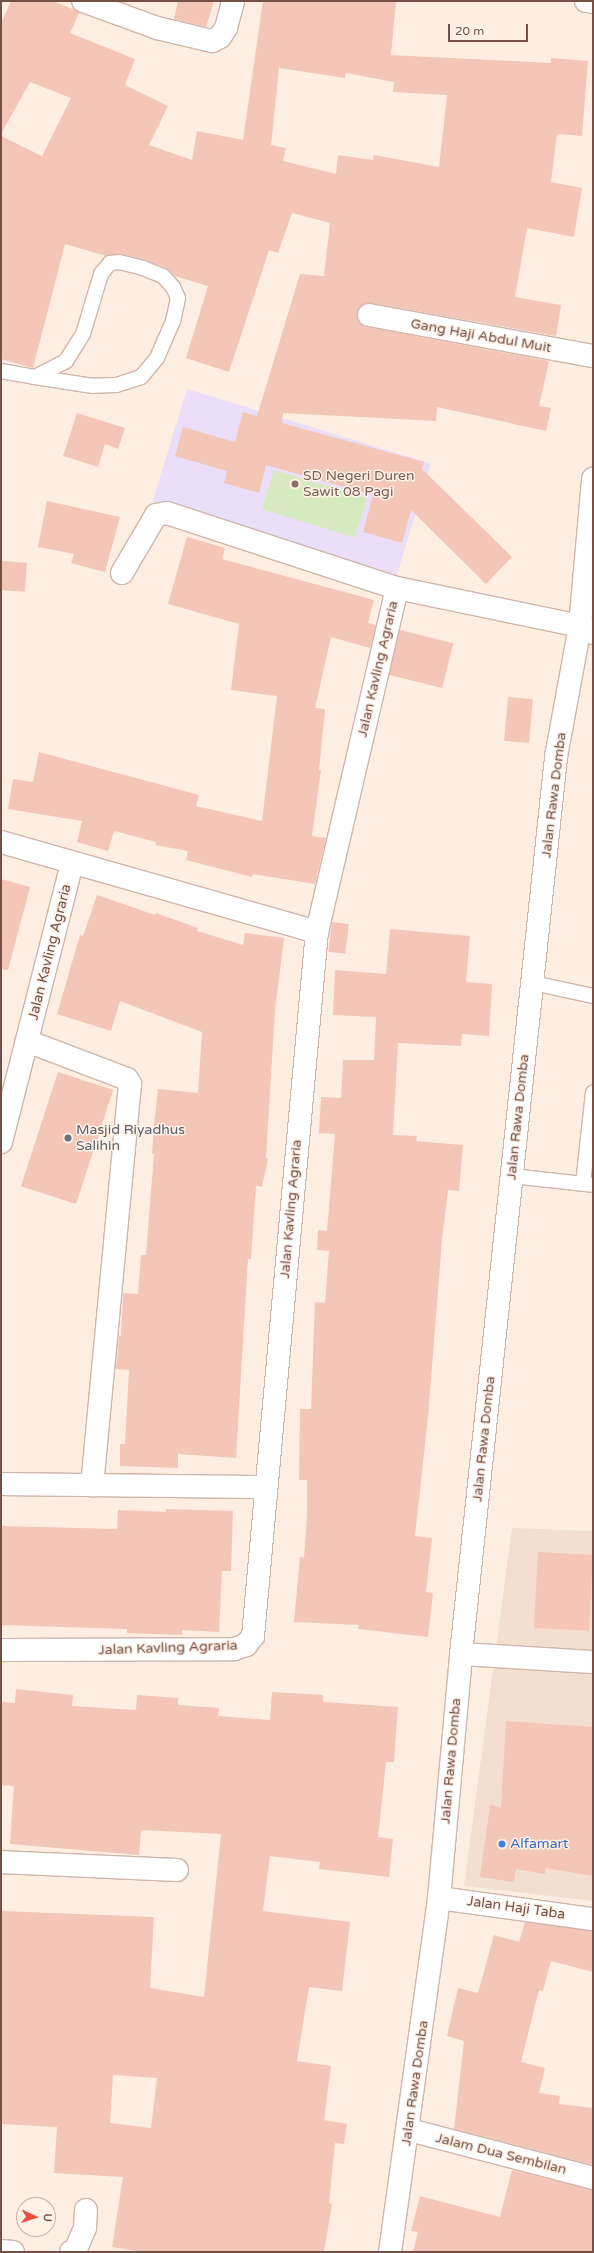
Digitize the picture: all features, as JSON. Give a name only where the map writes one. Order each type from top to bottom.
[{"type":"street","points":[[83,1],[157,28],[212,41],[220,37],[226,28],[233,1]]},
{"type":"street","points":[[586,1],[593,2]]},
{"type":"street","name":"Gang Haji Abdul Muit","points":[[369,315],[593,356]]},
{"type":"street","name":"Jalan Rawa Domba","points":[[390,2252],[409,2130],[439,1898],[461,1654],[556,757],[586,629],[593,479]]},
{"type":"street","points":[[122,573],[156,515],[167,513],[396,588]]},
{"type":"street","name":"Jalan Kavling Agraria","points":[[1,1650],[234,1649],[246,1645],[253,1636],[265,1487],[317,932],[396,588],[586,629]]},
{"type":"street","points":[[1,842],[317,932]]},
{"type":"street","name":"Jalan Kavling Agraria","points":[[1,1142],[72,863]]},
{"type":"street","points":[[27,1041],[127,1079],[130,1084],[92,1485]]},
{"type":"street","points":[[1,1484],[265,1487]]},
{"type":"street","points":[[461,1654],[593,1662]]},
{"type":"street","points":[[1,1862],[176,1870]]},
{"type":"street","name":"Jalan Haji Taba","points":[[439,1898],[593,1919]]},
{"type":"street","name":"Jalam Dua Sembilan","points":[[409,2130],[593,2178]]},
{"type":"street","points":[[71,2252],[76,2249],[85,2228],[86,2210]]},
{"type":"street","points":[[1,2252],[13,2252]]},
{"type":"lane","points":[[1,371],[35,377],[93,386],[116,385],[141,377],[157,358],[173,321],[178,298],[173,287],[163,276],[143,268],[119,262],[110,263],[101,274],[83,334],[66,361],[35,377]]},
{"type":"lane","points":[[533,983],[593,996]]},
{"type":"lane","points":[[512,1176],[588,1184],[593,1093]]},
{"type":"shaded area","name":"SD Negeri Duren Sawit 08 Pagi","points":[[187,389],[431,464],[396,577],[152,503]]},
{"type":"shaded area","points":[[512,1528],[593,1531],[593,1901],[464,1886]]},
{"type":"green space","points":[[274,470],[367,498],[355,538],[262,509]]},
{"type":"building","points":[[11,1],[53,1],[77,11],[79,13],[70,33],[135,59],[125,85],[168,106],[149,145],[192,160],[197,131],[243,140],[263,1],[396,1],[391,55],[551,63],[551,58],[588,61],[582,136],[557,134],[551,182],[582,188],[574,237],[527,228],[515,297],[561,305],[556,336],[371,303],[360,307],[357,313],[361,324],[367,327],[549,361],[539,406],[551,408],[546,431],[437,407],[436,421],[283,413],[282,423],[424,462],[422,469],[512,557],[486,584],[411,510],[402,543],[363,532],[373,495],[266,465],[259,493],[224,483],[227,471],[175,456],[183,427],[235,442],[243,412],[257,416],[300,274],[324,276],[330,223],[292,213],[278,253],[269,250],[229,372],[186,358],[208,286],[175,276],[166,268],[145,260],[121,254],[106,256],[65,244],[33,368],[1,359],[1,136],[42,156],[71,98],[30,82],[1,134],[1,23]],"holes":[[[279,68],[345,78],[346,73],[394,82],[393,92],[447,95],[439,167],[374,155],[373,160],[338,155],[336,174],[283,161],[286,148],[271,145]]]},
{"type":"building","points":[[178,1],[214,1],[206,27],[174,19]]},
{"type":"building","points":[[77,413],[125,428],[118,449],[105,444],[98,467],[63,456]]},
{"type":"building","points":[[47,501],[120,517],[105,572],[71,563],[74,554],[38,547]]},
{"type":"building","points":[[187,537],[225,548],[222,559],[374,600],[368,623],[376,625],[370,648],[331,637],[315,708],[325,709],[319,770],[321,770],[312,836],[326,838],[315,884],[253,874],[252,877],[186,860],[188,851],[155,845],[156,842],[114,831],[108,851],[77,842],[82,821],[8,809],[13,779],[33,782],[39,752],[199,795],[196,806],[262,821],[277,696],[231,690],[239,624],[168,604]]},
{"type":"building","points":[[1,561],[27,563],[25,592],[1,590]]},
{"type":"building","points":[[400,630],[453,643],[442,688],[389,675]]},
{"type":"building","points":[[508,697],[533,699],[529,743],[504,741]]},
{"type":"building","points":[[1,879],[30,887],[8,970],[1,969]]},
{"type":"building","points":[[97,895],[155,915],[156,913],[198,928],[197,931],[243,945],[245,933],[284,938],[275,1010],[266,1158],[268,1159],[262,1187],[256,1186],[251,1259],[248,1259],[236,1458],[178,1454],[178,1468],[120,1466],[120,1444],[125,1444],[129,1370],[116,1369],[119,1336],[121,1336],[123,1293],[138,1294],[141,1255],[146,1255],[154,1154],[152,1154],[154,1124],[158,1089],[198,1093],[202,1032],[120,1001],[111,1031],[57,1014],[80,935],[83,936]]},
{"type":"building","points":[[332,922],[349,924],[345,954],[328,952]]},
{"type":"building","points":[[390,929],[470,936],[466,982],[492,984],[489,1036],[462,1034],[461,1046],[398,1043],[393,1135],[417,1136],[416,1141],[463,1145],[459,1191],[448,1190],[442,1240],[428,1417],[415,1536],[432,1538],[426,1592],[433,1593],[428,1637],[358,1629],[359,1625],[294,1622],[300,1557],[304,1558],[307,1515],[307,1480],[299,1480],[300,1409],[311,1409],[315,1302],[325,1303],[329,1251],[317,1250],[318,1230],[327,1231],[335,1134],[319,1133],[321,1097],[341,1098],[343,1060],[374,1060],[376,1017],[333,1015],[335,970],[386,974]]},
{"type":"building","name":"Masjid Riyadhus Salihin","points":[[58,1072],[113,1090],[76,1204],[21,1186]]},
{"type":"building","points":[[166,1509],[233,1511],[231,1571],[222,1571],[219,1632],[182,1630],[182,1635],[127,1633],[127,1629],[1,1625],[1,1526],[117,1529],[118,1510],[166,1512]]},
{"type":"building","points":[[538,1552],[593,1555],[589,1631],[534,1628]]},
{"type":"building","points":[[16,1689],[73,1695],[72,1706],[136,1710],[137,1695],[178,1698],[178,1705],[219,1708],[218,1716],[270,1720],[272,1692],[323,1695],[323,1702],[398,1707],[394,1762],[386,1762],[378,1837],[393,1839],[389,1877],[319,1869],[320,1862],[270,1856],[263,1911],[350,1922],[342,1991],[309,1987],[297,2061],[331,2066],[324,2120],[347,2124],[344,2144],[335,2143],[329,2203],[332,2204],[324,2252],[143,2252],[112,2247],[123,2177],[54,2173],[57,2127],[1,2124],[1,1911],[154,1917],[150,1988],[204,1997],[221,1834],[141,1830],[139,1855],[10,1844],[14,1786],[1,1785],[1,1702],[15,1703]],"holes":[[[113,2075],[157,2078],[151,2128],[110,2123]]]},
{"type":"building","points":[[506,1721],[593,1727],[593,1876],[546,1868],[545,1874],[516,1869],[514,1882],[480,1877],[490,1805],[501,1807]]},
{"type":"building","points":[[525,1922],[593,1931],[593,1972],[551,1961],[543,1991],[539,1990],[521,2062],[545,2068],[539,2093],[560,2096],[559,2104],[593,2108],[593,2165],[454,2129],[464,2041],[447,2036],[458,1988],[478,1993],[494,1935],[519,1942]]},
{"type":"building","points":[[512,2170],[593,2190],[593,2252],[413,2252],[418,2232],[411,2231],[420,2196],[500,2217]]},
{"type":"place","name":"SD Negeri Duren Sawit 08 Pagi","points":[[295,484]]},
{"type":"place","name":"Masjid Riyadhus Salihin","points":[[68,1138]]},
{"type":"place","name":"Alfamart","points":[[502,1844]]}]
